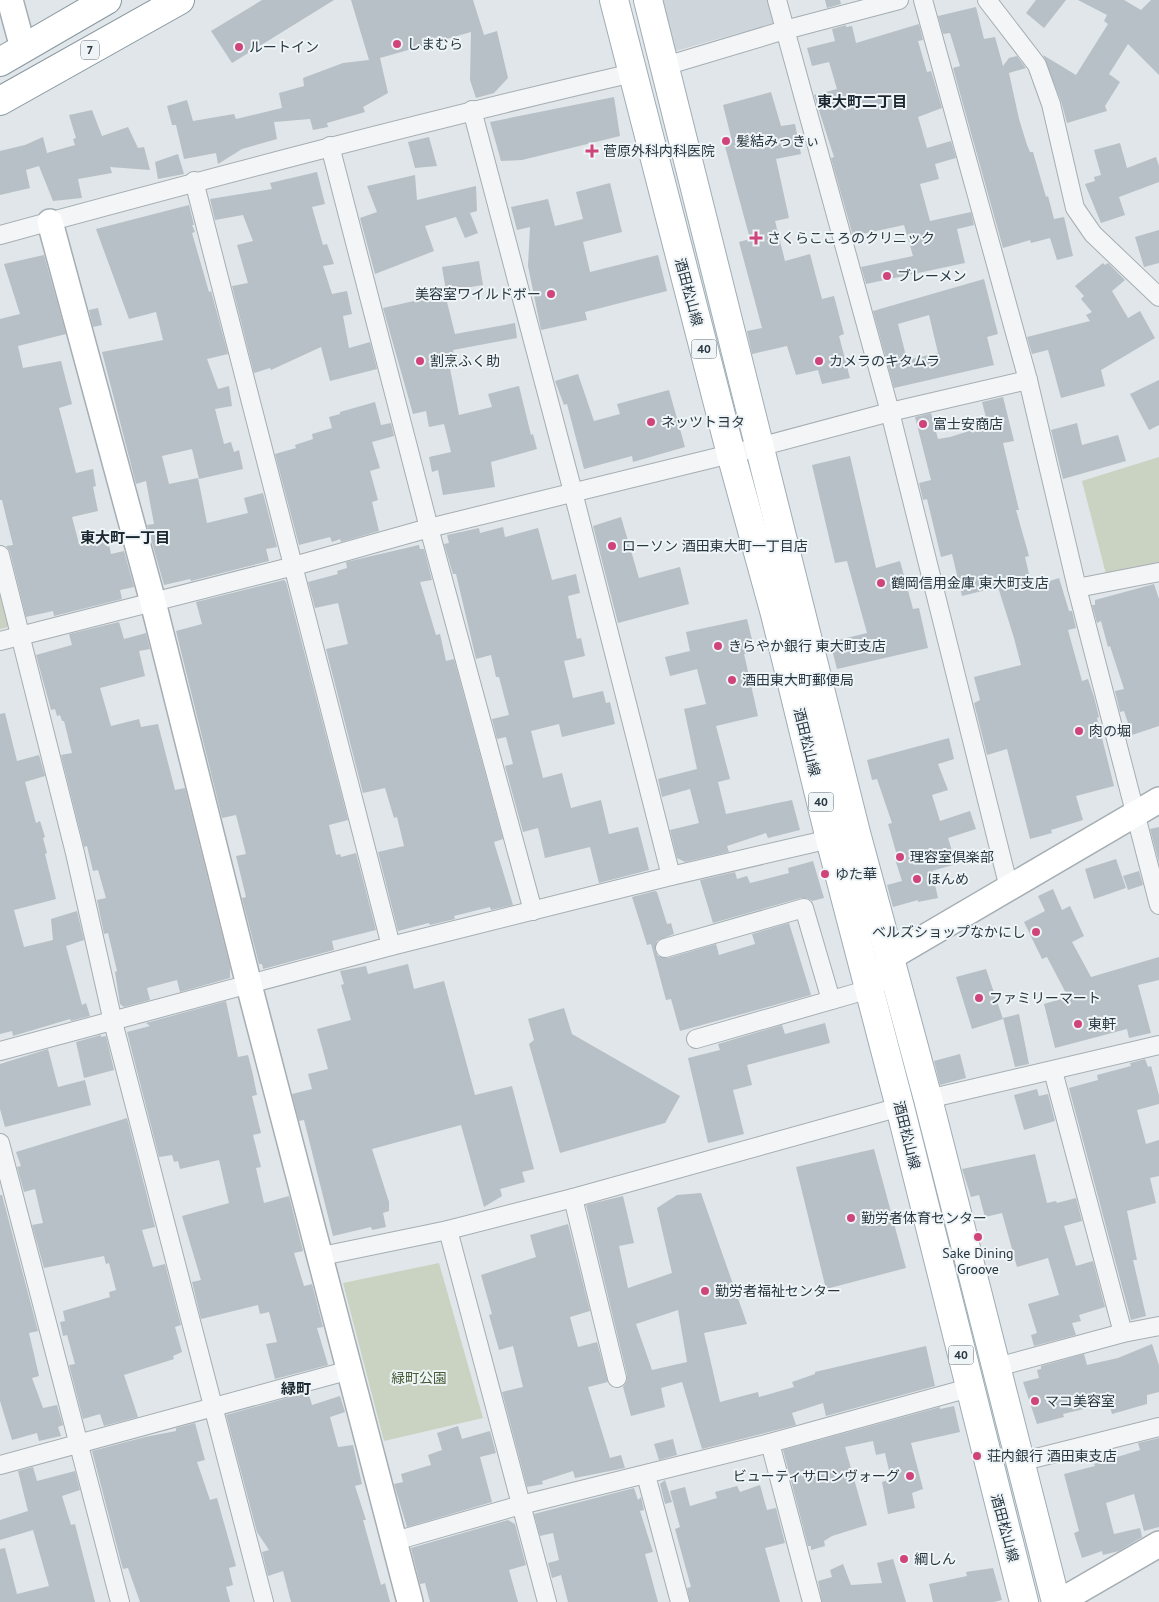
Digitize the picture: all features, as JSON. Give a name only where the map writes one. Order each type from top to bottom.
[{"type":"main road","points":[[11,55],[107,0]]},
{"type":"main road","name":"7","points":[[0,100],[180,0]]},
{"type":"main road","name":"酒田松山線","points":[[614,0],[731,454],[775,614],[830,839],[870,989],[1024,1602]]},
{"type":"main road","name":"酒田松山線","points":[[648,0],[856,833],[891,957],[1020,1462],[1058,1602]]},
{"type":"street","points":[[10,0],[11,55]]},
{"type":"street","points":[[777,0],[890,412],[1009,888]]},
{"type":"street","points":[[665,66],[785,30],[899,0]]},
{"type":"street","points":[[923,0],[1028,380],[1077,588],[1159,905]]},
{"type":"street","points":[[987,0],[1037,65],[1051,104],[1075,208],[1093,234],[1159,297]]},
{"type":"street","points":[[0,235],[194,181],[330,146],[472,110],[633,74]]},
{"type":"street","points":[[472,110],[574,492],[671,876]]},
{"type":"street","points":[[330,146],[429,528],[533,912]]},
{"type":"street","points":[[194,181],[391,946]]},
{"type":"street","points":[[50,222],[153,602],[249,985],[322,1256],[410,1602]]},
{"type":"street","points":[[0,642],[294,566],[429,528],[760,447],[890,412],[1028,380]]},
{"type":"street","points":[[0,555],[75,852],[113,1022],[264,1602]]},
{"type":"street","points":[[1077,588],[1159,572]]},
{"type":"street","points":[[696,1039],[870,989],[891,957],[1159,800]]},
{"type":"street","points":[[0,1051],[391,946],[671,876],[830,839]]},
{"type":"street","points":[[665,948],[804,908],[831,1000]]},
{"type":"street","points":[[928,1099],[1159,1044]]},
{"type":"street","points":[[1053,1070],[1123,1333]]},
{"type":"street","points":[[322,1256],[448,1230],[573,1198],[900,1107]]},
{"type":"street","points":[[0,1143],[120,1602]]},
{"type":"street","points":[[573,1198],[617,1378]]},
{"type":"street","points":[[448,1230],[547,1602]]},
{"type":"street","points":[[996,1367],[1123,1333],[1159,1326]]},
{"type":"street","points":[[0,1464],[350,1370]]},
{"type":"street","points":[[395,1541],[521,1504],[770,1443],[969,1388]]},
{"type":"street","points":[[1020,1462],[1159,1427]]},
{"type":"street","points":[[770,1443],[812,1602]]},
{"type":"street","points":[[646,1474],[680,1602]]},
{"type":"street","points":[[1058,1602],[1159,1544]]},
{"type":"shaded area","points":[[658,0],[768,0],[774,23],[672,52]]},
{"type":"green space","points":[[1159,457],[1159,565],[1107,578],[1082,481]]},
{"type":"green space","points":[[0,593],[9,627],[0,629]]},
{"type":"green space","name":"緑町公園","points":[[439,1263],[483,1418],[384,1441],[343,1283]]},
{"type":"building","name":"ルートイン","points":[[262,0],[334,0],[232,63],[211,31]]},
{"type":"building","points":[[351,0],[473,0],[484,35],[497,31],[508,78],[494,93],[476,98],[470,80],[471,32],[380,58],[388,93],[363,107],[365,112],[327,123],[328,127],[313,130],[310,119],[274,122],[277,139],[242,149],[218,164],[216,153],[184,159],[176,125],[172,125],[167,106],[187,100],[193,121],[234,114],[236,119],[282,108],[279,93],[304,86],[303,78],[343,63],[369,60]]},
{"type":"building","points":[[825,0],[840,0],[841,4],[827,8]]},
{"type":"building","points":[[1036,0],[1066,0],[1044,28],[1026,13]]},
{"type":"building","points":[[1078,0],[1124,0],[1141,10],[1151,0],[1159,0],[1159,75],[1128,44],[1109,74],[1120,82],[1105,106],[1107,111],[1067,123],[1061,101],[1043,55],[1076,75],[1108,24],[1104,21],[1107,15]]},
{"type":"building","points":[[976,7],[984,39],[995,37],[1003,66],[1009,58],[1017,56],[1026,68],[1009,73],[1019,119],[1027,145],[1030,152],[1033,152],[1054,219],[1064,217],[1073,256],[1057,260],[1050,238],[1031,243],[1030,240],[1003,248],[953,68],[960,66],[950,33],[943,34],[938,16]]},
{"type":"building","points":[[919,24],[923,40],[918,41],[927,72],[931,71],[942,108],[918,117],[927,148],[951,141],[956,158],[935,164],[939,179],[920,184],[930,221],[971,212],[974,225],[957,229],[965,263],[866,284],[861,267],[913,256],[904,225],[853,236],[831,158],[834,157],[814,95],[837,89],[829,62],[812,66],[807,48],[835,41],[832,29],[846,25],[846,27],[852,26],[856,43]]},
{"type":"building","points":[[771,92],[781,126],[795,124],[801,154],[776,159],[789,218],[775,221],[785,261],[810,254],[822,299],[834,296],[844,334],[839,336],[850,378],[822,384],[818,370],[796,375],[787,346],[752,354],[747,331],[762,328],[739,242],[750,239],[723,139],[731,137],[723,105]]},
{"type":"building","points":[[614,97],[620,136],[522,160],[501,161],[490,122]]},
{"type":"building","points":[[92,110],[102,136],[128,127],[138,148],[144,147],[150,170],[110,167],[112,173],[78,179],[82,198],[53,201],[39,166],[26,170],[30,188],[0,195],[0,151],[25,145],[43,137],[47,153],[75,145],[73,139],[76,138],[69,115]]},
{"type":"building","points":[[429,137],[437,166],[415,168],[408,142]]},
{"type":"building","points":[[1120,143],[1127,168],[1156,157],[1159,166],[1159,182],[1119,197],[1125,215],[1101,223],[1085,184],[1095,181],[1094,177],[1101,175],[1094,150]]},
{"type":"building","points":[[178,154],[184,174],[158,179],[155,162]]},
{"type":"building","points":[[317,172],[325,204],[312,207],[323,245],[327,244],[334,264],[323,266],[332,294],[347,291],[352,314],[343,316],[349,348],[370,342],[377,369],[330,381],[321,347],[271,370],[270,368],[254,373],[232,286],[248,283],[237,245],[253,241],[243,215],[215,220],[210,199],[272,189],[270,183]]},
{"type":"building","points":[[415,175],[417,200],[476,186],[477,211],[470,213],[478,233],[465,238],[456,217],[425,226],[434,251],[375,274],[360,218],[377,212],[367,186]]},
{"type":"building","points":[[610,183],[622,232],[583,242],[590,272],[658,255],[667,291],[585,312],[587,320],[541,330],[528,266],[530,227],[517,230],[511,207],[548,199],[555,226],[583,219],[576,192]]},
{"type":"building","points":[[189,205],[195,232],[192,233],[209,292],[211,291],[228,354],[207,359],[218,389],[229,386],[232,406],[215,409],[224,444],[231,442],[234,452],[239,450],[243,469],[199,479],[192,449],[162,456],[169,484],[198,478],[207,523],[248,513],[244,498],[263,493],[277,547],[266,549],[269,561],[191,581],[190,579],[164,585],[147,525],[154,524],[146,481],[136,484],[102,352],[163,340],[156,312],[129,319],[96,229]]},
{"type":"building","points":[[1159,230],[1159,263],[1144,267],[1135,237]]},
{"type":"building","points":[[44,255],[66,334],[18,346],[23,368],[61,361],[72,404],[59,408],[76,473],[93,469],[96,486],[93,487],[98,511],[72,517],[79,544],[83,543],[84,545],[108,540],[111,554],[124,551],[134,587],[120,590],[122,599],[54,616],[53,611],[26,617],[10,552],[6,546],[13,545],[2,500],[0,500],[0,319],[20,314],[4,264]]},
{"type":"building","points":[[479,261],[483,285],[446,291],[442,267]]},
{"type":"building","points":[[1103,263],[1105,265],[1108,263],[1125,280],[1112,291],[1128,318],[1140,311],[1155,338],[1101,370],[1105,386],[1061,398],[1048,350],[1032,354],[1027,337],[1090,321],[1086,315],[1092,312],[1081,299],[1084,296],[1075,286]]},
{"type":"building","points":[[984,279],[998,334],[987,337],[994,365],[894,388],[873,311]],"holes":[[[929,315],[938,353],[907,360],[898,324]]]},
{"type":"building","points":[[445,294],[455,334],[515,323],[517,338],[453,350],[454,356],[448,358],[459,415],[492,407],[488,394],[519,386],[531,435],[533,434],[537,449],[491,462],[495,487],[443,495],[438,470],[432,472],[429,457],[451,452],[444,424],[429,427],[426,411],[413,414],[383,308]]},
{"type":"building","points":[[98,308],[102,325],[93,327],[89,310]]},
{"type":"building","points":[[578,374],[594,421],[620,414],[617,404],[669,390],[685,447],[633,462],[632,456],[584,469],[567,404],[564,405],[555,381]]},
{"type":"building","points":[[1159,380],[1159,425],[1149,430],[1130,394]]},
{"type":"building","points":[[1003,397],[1014,441],[1003,443],[1019,510],[1016,510],[1029,556],[1025,557],[1032,587],[1059,578],[1069,611],[1072,611],[1076,628],[1068,630],[1082,681],[1088,679],[1094,697],[1099,717],[1097,718],[1114,786],[1076,796],[1083,820],[1051,830],[1052,833],[1030,839],[1007,749],[987,755],[974,703],[980,700],[974,677],[1021,665],[1014,638],[998,587],[962,596],[952,554],[941,557],[927,499],[923,500],[919,483],[931,480],[915,417],[931,413],[938,439],[950,437],[988,425],[982,402]]},
{"type":"building","points":[[375,402],[381,425],[391,423],[394,436],[372,442],[380,468],[370,471],[378,500],[372,502],[379,531],[341,542],[340,539],[332,542],[330,537],[299,545],[275,454],[296,448],[295,445],[313,439],[312,434],[332,428],[329,417]]},
{"type":"building","points":[[1077,423],[1082,445],[1118,435],[1126,461],[1063,479],[1051,430]]},
{"type":"building","points":[[850,456],[876,568],[900,561],[913,609],[919,608],[928,648],[837,669],[830,642],[867,633],[847,561],[835,563],[812,465]]},
{"type":"building","points":[[621,517],[639,578],[680,567],[689,604],[618,623],[593,526]]},
{"type":"building","points":[[503,527],[505,537],[538,528],[552,580],[576,574],[580,593],[568,596],[577,639],[581,638],[585,656],[564,661],[573,698],[603,691],[606,703],[610,702],[615,724],[562,737],[559,724],[531,731],[543,778],[562,773],[571,808],[601,800],[609,834],[638,827],[649,870],[599,883],[590,847],[545,858],[538,828],[523,832],[505,766],[513,764],[506,737],[497,739],[492,719],[509,715],[499,677],[496,677],[491,655],[476,659],[456,574],[453,574],[444,544],[449,543],[447,535],[479,528],[480,533]]},
{"type":"building","points":[[419,545],[420,549],[424,549],[432,580],[420,582],[436,635],[440,634],[446,661],[454,659],[503,839],[494,842],[513,905],[491,910],[490,907],[454,916],[455,919],[398,931],[378,852],[404,846],[397,817],[394,818],[385,788],[363,793],[326,649],[348,644],[338,603],[315,608],[308,582],[338,574],[337,571],[347,568],[346,562]]},
{"type":"building","points":[[284,580],[348,820],[329,825],[336,855],[340,854],[341,857],[356,853],[376,930],[332,941],[334,950],[263,969],[262,964],[259,964],[242,898],[246,897],[236,856],[246,854],[236,815],[222,818],[176,631],[202,624],[196,602]]},
{"type":"building","points":[[1154,584],[1159,599],[1159,726],[1132,735],[1124,711],[1120,712],[1115,691],[1124,689],[1110,646],[1108,647],[1101,621],[1097,623],[1092,605],[1095,605],[1095,600]]},
{"type":"building","points":[[747,619],[755,652],[744,654],[758,716],[716,726],[730,779],[718,782],[726,814],[792,800],[800,830],[768,838],[766,833],[727,846],[729,852],[685,862],[677,858],[670,830],[699,823],[690,789],[662,797],[658,779],[697,769],[684,709],[706,704],[697,669],[670,676],[665,657],[690,651],[686,632]]},
{"type":"building","points":[[119,622],[124,639],[146,633],[150,649],[139,651],[145,676],[100,688],[111,726],[139,719],[141,727],[158,724],[175,790],[185,788],[230,967],[230,978],[180,992],[177,980],[147,988],[150,1000],[124,1007],[120,1004],[115,972],[117,971],[108,933],[104,934],[97,900],[106,898],[98,870],[93,871],[87,846],[84,847],[61,755],[72,753],[64,721],[62,721],[60,715],[57,716],[55,709],[51,710],[36,655],[72,645],[69,634]]},
{"type":"building","points":[[5,713],[17,761],[39,755],[45,776],[25,782],[36,823],[40,821],[45,837],[43,838],[47,853],[45,854],[56,899],[14,910],[24,947],[53,940],[51,919],[77,911],[84,940],[66,946],[82,1005],[86,1003],[90,1016],[71,1021],[70,1019],[13,1036],[12,1031],[0,1034],[0,714]]},
{"type":"building","points":[[949,738],[954,759],[938,764],[948,790],[932,795],[940,821],[970,811],[976,829],[948,838],[956,864],[932,871],[938,898],[918,902],[918,900],[893,907],[887,885],[902,881],[895,859],[898,859],[888,824],[892,823],[877,779],[872,780],[867,760]]},
{"type":"building","points":[[1159,827],[1159,863],[1150,829]]},
{"type":"building","points":[[1116,859],[1126,888],[1094,899],[1085,869]]},
{"type":"building","points":[[813,861],[824,898],[812,901],[807,898],[801,898],[713,923],[700,880],[735,872],[737,879],[747,876],[750,883],[789,873],[788,868]]},
{"type":"building","points":[[1139,871],[1143,885],[1128,890],[1123,876]]},
{"type":"building","points":[[1053,889],[1062,910],[1070,906],[1084,936],[1072,942],[1091,977],[1159,957],[1159,980],[1138,985],[1151,1033],[1129,1038],[1127,1029],[1055,1048],[1044,1004],[1068,997],[1047,957],[1042,959],[1024,922],[1045,911],[1038,896]]},
{"type":"building","points":[[657,892],[667,924],[671,923],[674,934],[657,941],[655,950],[658,956],[668,958],[716,944],[719,955],[755,944],[752,934],[789,923],[811,995],[680,1031],[671,999],[666,1000],[651,944],[647,945],[632,897]]},
{"type":"building","points":[[408,964],[414,989],[444,981],[475,1095],[512,1086],[534,1169],[522,1172],[525,1182],[500,1189],[502,1196],[484,1207],[461,1125],[372,1149],[389,1202],[389,1211],[383,1213],[386,1227],[372,1230],[371,1227],[333,1236],[304,1120],[299,1121],[292,1094],[312,1089],[308,1074],[328,1069],[317,1029],[351,1020],[341,985],[344,984],[340,971],[366,966],[368,974]]},
{"type":"building","name":"ファミリーマート","points":[[986,969],[1003,1019],[972,1029],[956,977]]},
{"type":"building","points":[[226,1001],[238,1057],[248,1055],[257,1095],[252,1096],[261,1133],[253,1135],[261,1167],[256,1168],[264,1203],[289,1196],[303,1251],[294,1253],[304,1286],[312,1284],[323,1327],[317,1328],[328,1365],[275,1379],[266,1344],[277,1342],[269,1312],[260,1314],[258,1305],[201,1319],[192,1282],[201,1280],[182,1216],[229,1203],[219,1160],[180,1169],[178,1161],[174,1162],[172,1155],[159,1157],[127,1032],[150,1026],[146,1023]]},
{"type":"building","points":[[564,1008],[572,1034],[680,1096],[665,1123],[560,1153],[529,1044],[534,1040],[528,1019]]},
{"type":"building","points":[[1019,1014],[1029,1064],[1015,1067],[1003,1018]]},
{"type":"building","points":[[825,1023],[830,1043],[747,1065],[752,1085],[733,1090],[744,1134],[708,1143],[688,1058],[720,1050],[718,1044],[782,1025],[785,1034]]},
{"type":"building","points":[[101,1035],[101,1037],[106,1036],[114,1070],[84,1078],[76,1042]]},
{"type":"building","points":[[48,1049],[58,1087],[85,1080],[91,1105],[5,1127],[0,1109],[0,1064]]},
{"type":"building","points":[[960,1054],[966,1078],[940,1085],[934,1061]]},
{"type":"building","points":[[1145,1059],[1148,1067],[1151,1066],[1159,1095],[1159,1104],[1137,1110],[1146,1144],[1159,1140],[1159,1176],[1150,1178],[1156,1203],[1127,1211],[1137,1260],[1133,1260],[1146,1316],[1131,1320],[1069,1088],[1098,1080],[1097,1075],[1131,1066],[1130,1063]]},
{"type":"building","points":[[1037,1089],[1039,1096],[1048,1094],[1055,1121],[1024,1130],[1014,1095]]},
{"type":"building","points":[[127,1118],[155,1227],[142,1230],[153,1267],[165,1264],[181,1325],[175,1327],[182,1352],[173,1356],[174,1359],[124,1375],[138,1417],[104,1426],[100,1414],[83,1419],[69,1365],[75,1364],[67,1335],[63,1336],[60,1322],[65,1321],[63,1311],[110,1297],[109,1292],[116,1290],[109,1263],[106,1264],[104,1256],[44,1268],[32,1225],[43,1223],[35,1189],[24,1192],[17,1167],[21,1166],[16,1152]]},
{"type":"building","name":"勤労者体育センター","points":[[874,1149],[906,1268],[826,1289],[796,1167]]},
{"type":"building","points":[[1035,1154],[1047,1203],[1056,1201],[1057,1203],[1076,1198],[1082,1221],[1064,1226],[1076,1266],[1093,1261],[1105,1307],[1079,1315],[1081,1321],[1072,1323],[1076,1335],[1034,1346],[1031,1335],[1037,1333],[1028,1304],[1059,1295],[1048,1258],[1017,1267],[1002,1213],[985,1217],[979,1195],[971,1197],[962,1169]]},
{"type":"building","points":[[701,1193],[747,1324],[704,1333],[720,1402],[758,1392],[759,1397],[794,1387],[792,1382],[815,1374],[815,1372],[926,1346],[935,1386],[826,1416],[823,1403],[792,1413],[796,1425],[702,1449],[682,1382],[661,1388],[665,1407],[631,1416],[623,1387],[627,1381],[627,1375],[586,1205],[623,1196],[634,1243],[619,1246],[628,1288],[672,1273],[657,1208],[677,1195]],"holes":[[[678,1310],[687,1362],[652,1370],[636,1324]]]},
{"type":"building","points":[[0,1195],[2,1195],[38,1331],[29,1333],[39,1376],[32,1378],[43,1408],[57,1405],[63,1425],[58,1427],[61,1436],[39,1441],[37,1433],[12,1440],[0,1401]]},
{"type":"building","points":[[568,1224],[590,1311],[570,1317],[578,1347],[597,1342],[608,1382],[588,1387],[610,1458],[621,1455],[625,1468],[575,1478],[573,1471],[542,1481],[543,1484],[527,1487],[502,1392],[523,1387],[513,1346],[499,1350],[489,1315],[492,1314],[481,1275],[536,1257],[530,1235]]},
{"type":"building","points":[[1152,1344],[1159,1365],[1159,1392],[1147,1395],[1147,1404],[1112,1414],[1109,1403],[1063,1414],[1064,1417],[1037,1424],[1023,1382],[1039,1378],[1037,1370],[1041,1369],[1041,1366],[1084,1354],[1087,1365],[1118,1358]]},
{"type":"building","points":[[308,1392],[312,1405],[340,1396],[345,1412],[330,1417],[338,1447],[353,1445],[362,1484],[355,1486],[366,1520],[363,1520],[381,1585],[385,1583],[390,1602],[291,1602],[283,1571],[268,1576],[262,1552],[269,1550],[257,1532],[226,1415]]},
{"type":"building","points":[[954,1406],[960,1432],[911,1443],[923,1489],[912,1493],[915,1508],[888,1514],[882,1482],[891,1479],[885,1453],[876,1455],[873,1441],[845,1447],[867,1525],[832,1536],[824,1541],[825,1546],[811,1550],[811,1546],[808,1546],[783,1450],[940,1407],[940,1409]]},
{"type":"building","points":[[195,1423],[205,1460],[197,1462],[210,1500],[217,1498],[236,1566],[229,1568],[233,1585],[226,1587],[230,1602],[140,1602],[128,1568],[123,1569],[92,1451],[176,1431],[176,1428]]},
{"type":"building","points":[[458,1426],[462,1439],[490,1431],[496,1453],[480,1457],[492,1502],[407,1527],[394,1484],[403,1482],[401,1474],[431,1465],[428,1455],[442,1450],[437,1433]]},
{"type":"building","points":[[1159,1438],[1159,1527],[1144,1531],[1134,1494],[1106,1503],[1114,1534],[1140,1528],[1142,1537],[1119,1551],[1103,1555],[1102,1551],[1082,1558],[1074,1533],[1079,1531],[1064,1474],[1095,1466],[1094,1464],[1140,1450],[1138,1443]]},
{"type":"building","points":[[673,1439],[677,1455],[659,1460],[654,1444]]},
{"type":"building","points":[[33,1467],[37,1481],[75,1471],[80,1490],[62,1496],[71,1525],[75,1524],[95,1602],[0,1602],[0,1549],[5,1548],[17,1594],[49,1586],[33,1530],[0,1540],[0,1520],[28,1511],[18,1471]]},
{"type":"building","points":[[665,1480],[672,1502],[665,1504],[660,1484]]},
{"type":"building","points":[[760,1485],[767,1510],[776,1508],[785,1543],[765,1548],[780,1602],[690,1602],[687,1588],[691,1587],[675,1529],[680,1527],[670,1491],[685,1487],[690,1506],[717,1498],[715,1492],[737,1486],[740,1492]]},
{"type":"building","points":[[634,1488],[638,1500],[641,1497],[644,1510],[640,1511],[653,1552],[645,1554],[658,1602],[568,1602],[561,1575],[552,1578],[548,1563],[559,1560],[553,1533],[540,1536],[534,1514]]},
{"type":"building","points":[[508,1520],[515,1524],[526,1565],[509,1570],[518,1602],[430,1602],[425,1583],[420,1584],[411,1548]]},
{"type":"building","points":[[893,1559],[906,1602],[822,1602],[818,1581],[832,1577],[830,1570],[843,1564],[851,1585],[882,1583],[877,1563]]},
{"type":"building","points":[[993,1568],[1002,1600],[994,1602],[933,1602],[929,1584],[967,1576],[966,1572]]},
{"type":"place","name":"しまむら","points":[[397,44]]},
{"type":"place","name":"ルートイン","points":[[239,47]]},
{"type":"place","name":"髪結みっきぃ","points":[[726,141]]},
{"type":"place","name":"菅原外科内科医院","points":[[592,151]]},
{"type":"place","name":"さくらこころのクリニック","points":[[756,238]]},
{"type":"place","name":"ブレーメン","points":[[887,276]]},
{"type":"place","name":"美容室ワイルドボー","points":[[551,294]]},
{"type":"place","name":"割烹ふく助","points":[[420,361]]},
{"type":"place","name":"カメラのキタムラ","points":[[819,361]]},
{"type":"place","name":"ネッツトヨタ","points":[[651,422]]},
{"type":"place","name":"富士安商店","points":[[923,424]]},
{"type":"place","name":"ローソン 酒田東大町一丁目店","points":[[612,546]]},
{"type":"place","name":"鶴岡信用金庫 東大町支店","points":[[881,583]]},
{"type":"place","name":"きらやか銀行 東大町支店","points":[[718,646]]},
{"type":"place","name":"酒田東大町郵便局","points":[[732,680]]},
{"type":"place","name":"肉の堀","points":[[1079,731]]},
{"type":"place","name":"理容室倶楽部","points":[[900,857]]},
{"type":"place","name":"ゆた華","points":[[825,874]]},
{"type":"place","name":"ほんめ","points":[[917,879]]},
{"type":"place","name":"ベルズショップなかにし","points":[[1036,932]]},
{"type":"place","name":"ファミリーマート","points":[[979,998]]},
{"type":"place","name":"東軒","points":[[1078,1024]]},
{"type":"place","name":"勤労者体育センター","points":[[851,1218]]},
{"type":"place","name":"Sake Dining Groove","points":[[978,1237]]},
{"type":"place","name":"勤労者福祉センター","points":[[705,1291]]},
{"type":"place","name":"マコ美容室","points":[[1035,1401]]},
{"type":"place","name":"荘内銀行 酒田東支店","points":[[977,1456]]},
{"type":"place","name":"ビューティサロンヴォーグ","points":[[910,1476]]},
{"type":"place","name":"綱しん","points":[[904,1559]]},
{"type":"district","name":"東大町二丁目","points":[[862,102]]},
{"type":"district","name":"東大町一丁目","points":[[125,538]]},
{"type":"district","name":"緑町","points":[[296,1389]]}]
